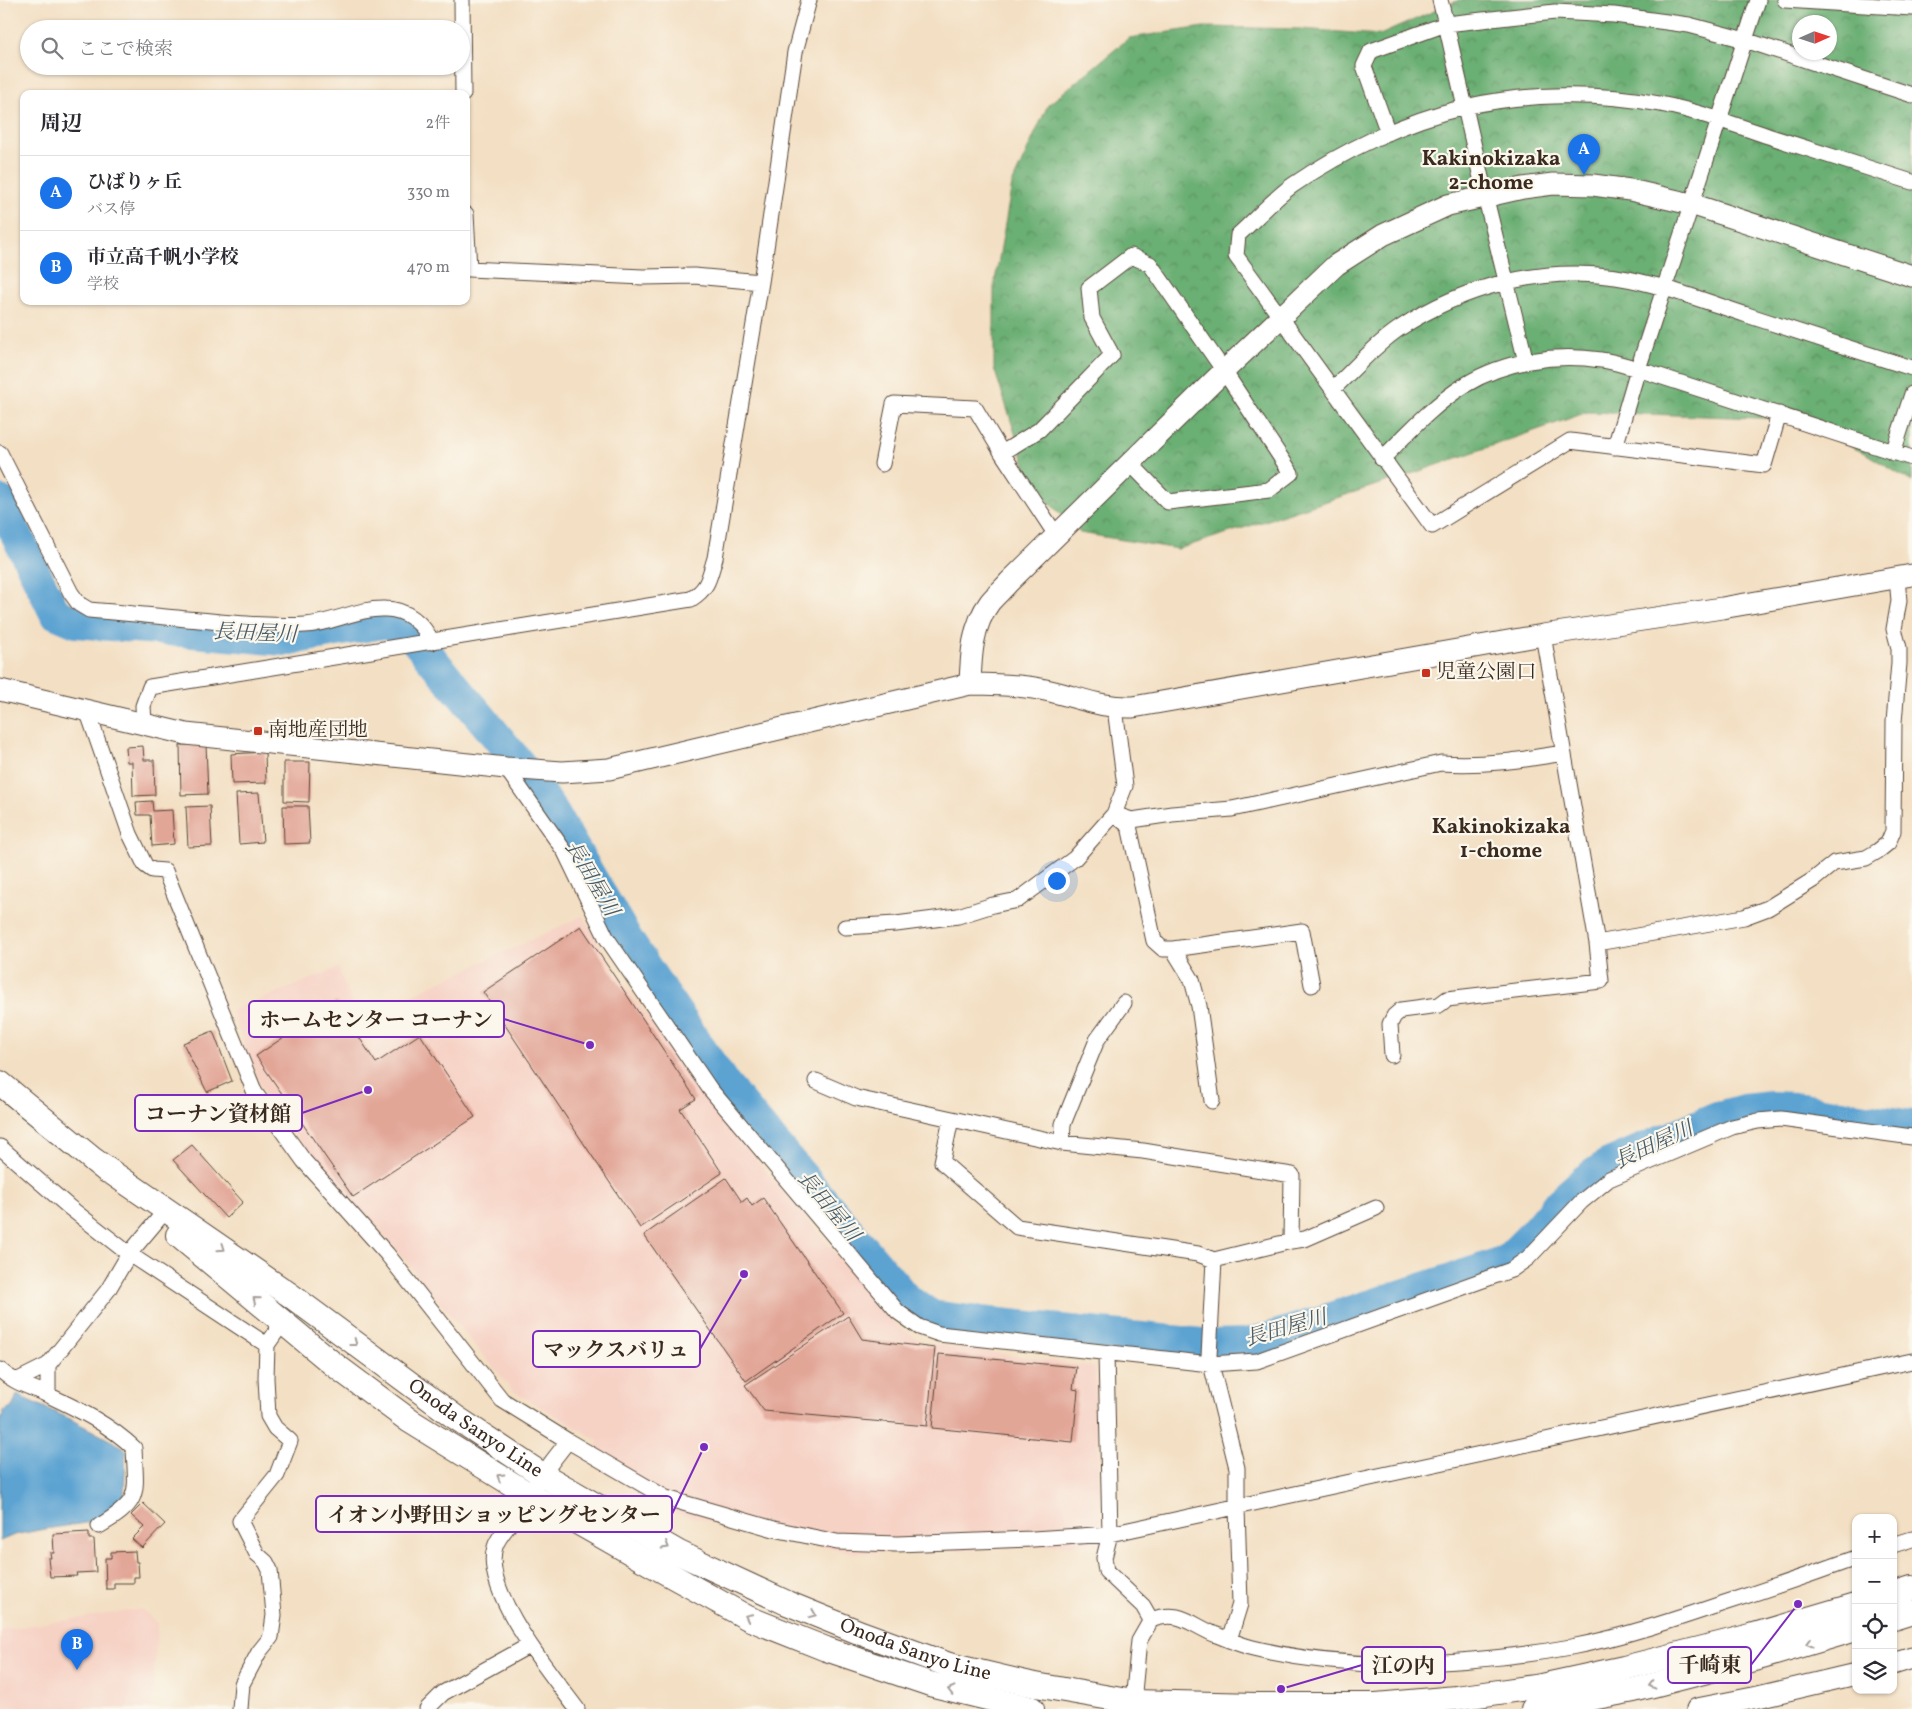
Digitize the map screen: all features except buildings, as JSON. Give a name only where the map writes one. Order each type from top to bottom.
[{"type":"main road","name":"Onoda Sanyo Line","points":[[0,1084],[163,1214],[283,1322],[332,1363],[410,1421],[528,1494],[748,1618],[826,1649],[930,1684],[1032,1709]]},
{"type":"main road","name":"Onoda Sanyo Line","points":[[163,1214],[290,1295],[454,1417],[541,1474],[679,1553],[787,1603],[861,1633],[949,1665],[1030,1684],[1132,1706],[1376,1705],[1541,1686],[1624,1668],[1751,1636],[1852,1606]]},
{"type":"main road","points":[[1897,1593],[1912,1588]]},
{"type":"main road","points":[[1897,1617],[1912,1612]]},
{"type":"main road","points":[[1534,1709],[1634,1690],[1762,1657],[1852,1630]]},
{"type":"street","points":[[462,0],[462,20]]},
{"type":"street","points":[[144,723],[143,706],[150,688],[690,598],[701,592],[708,582],[715,558],[761,282],[795,52],[809,0]]},
{"type":"street","points":[[1440,0],[1526,362]]},
{"type":"street","points":[[1615,447],[1638,369],[1758,0]]},
{"type":"street","points":[[1785,0],[1912,8]]},
{"type":"street","points":[[1388,133],[1364,66],[1371,51],[1446,24],[1552,6],[1689,25],[1745,40],[1912,95]]},
{"type":"street","points":[[463,75],[463,90]]},
{"type":"street","points":[[1779,414],[1764,465],[1570,441],[1432,526],[1236,256],[1238,236],[1292,185],[1342,155],[1388,133],[1429,118],[1465,107],[1511,100],[1582,96],[1661,104],[1719,120],[1912,182]]},
{"type":"street","points":[[970,684],[971,649],[979,622],[990,602],[1056,535],[1336,265],[1383,235],[1448,205],[1485,195],[1553,184],[1593,185],[1630,190],[1691,204],[1912,276]]},
{"type":"street","points":[[1002,453],[1039,430],[1112,355],[1092,318],[1089,288],[1131,256],[1150,264],[1224,371],[1291,473],[1269,490],[1168,502],[1130,463]]},
{"type":"street","points":[[470,269],[643,277],[694,276],[761,282]]},
{"type":"street","points":[[1333,389],[1398,329],[1448,301],[1506,281],[1561,275],[1617,277],[1664,288],[1912,368]]},
{"type":"street","points":[[1382,459],[1429,414],[1465,385],[1484,375],[1539,359],[1577,358],[1602,360],[1638,369],[1912,458]]},
{"type":"street","points":[[1893,453],[1912,394]]},
{"type":"street","points":[[882,464],[894,404],[976,408],[1002,453],[1056,535]]},
{"type":"street","points":[[0,453],[71,593],[79,604],[89,610],[263,626],[331,621],[367,610],[385,608],[405,614],[420,623],[429,642]]},
{"type":"street","points":[[0,690],[186,734],[506,768],[562,772],[609,769],[970,684],[1025,686],[1114,708],[1133,707],[1158,704],[1198,694],[1543,635],[1722,608],[1904,577],[1894,629],[1899,648],[1899,664],[1894,722],[1893,831],[1888,843],[1866,858],[1834,863],[1788,897],[1768,908],[1744,917],[1597,943]]},
{"type":"street","points":[[1392,1055],[1390,1024],[1394,1016],[1402,1010],[1439,1005],[1446,999],[1601,981],[1597,943],[1543,635]]},
{"type":"street","points":[[845,927],[896,924],[958,916],[993,905],[1018,900],[1075,858],[1114,814],[1125,786],[1114,708]]},
{"type":"street","points":[[87,710],[130,834],[145,864],[152,870],[165,871],[254,1092],[304,1161],[387,1254],[502,1400],[666,1498],[774,1530],[837,1542],[907,1543],[1033,1540],[1110,1534],[1912,1361]]},
{"type":"street","points":[[1114,814],[1132,820],[1172,814],[1232,809],[1441,763],[1468,765],[1504,763],[1563,753]]},
{"type":"street","points":[[506,768],[565,852],[606,937],[710,1089],[898,1312],[920,1327],[939,1334],[1106,1354],[1257,1361],[1511,1270],[1528,1258],[1581,1202],[1609,1179],[1732,1127],[1758,1121],[1781,1119],[1912,1136]]},
{"type":"street","points":[[1114,814],[1129,826],[1154,941],[1163,949],[1302,931],[1312,985]]},
{"type":"street","points":[[1174,949],[1192,980],[1199,1006],[1212,1101]]},
{"type":"street","points":[[1062,1143],[1064,1124],[1097,1040],[1124,1003]]},
{"type":"street","points":[[816,1082],[856,1098],[1062,1143],[1143,1151],[1292,1175],[1291,1240]]},
{"type":"street","points":[[951,1119],[942,1162],[1017,1227],[1198,1254],[1214,1260],[1291,1240],[1305,1239],[1376,1208]]},
{"type":"street","points":[[0,1147],[69,1207],[129,1254],[268,1345]]},
{"type":"street","points":[[16,1382],[48,1365],[108,1290],[129,1254],[163,1214]]},
{"type":"street","points":[[1214,1260],[1209,1360],[1237,1468],[1240,1604],[1229,1640]]},
{"type":"street","points":[[240,1709],[242,1684],[259,1652],[271,1637],[274,1615],[270,1570],[266,1562],[257,1554],[240,1521],[277,1475],[290,1441],[275,1428],[268,1416],[266,1378],[268,1345],[283,1322]]},
{"type":"street","points":[[1106,1354],[1110,1534],[1104,1558],[1106,1571],[1138,1601],[1151,1620]]},
{"type":"street","points":[[48,1365],[48,1395]]},
{"type":"street","points":[[0,1370],[16,1382],[48,1395],[118,1433],[134,1448],[136,1488],[130,1504],[121,1513],[99,1526]]},
{"type":"street","points":[[568,1441],[541,1474],[495,1547],[494,1562],[496,1579],[506,1604],[530,1645],[577,1709]]},
{"type":"street","points":[[1897,1544],[1912,1539]]},
{"type":"street","points":[[1132,1706],[1139,1641],[1151,1620],[1164,1615],[1181,1617],[1210,1632],[1252,1648],[1315,1660],[1353,1664],[1448,1662],[1528,1654],[1573,1647],[1668,1622],[1853,1559]]},
{"type":"street","points":[[427,1709],[443,1693],[530,1645]]},
{"type":"street","points":[[1897,1663],[1912,1658]]},
{"type":"street","points":[[1697,1709],[1760,1703],[1852,1675]]},
{"type":"shaded area","points":[[583,916],[614,970],[701,1094],[896,1325],[924,1343],[1095,1367],[1102,1543],[918,1552],[853,1553],[674,1513],[586,1461],[599,1441],[513,1391],[363,1210],[355,1211],[264,1094],[231,1011],[338,968],[358,1019]]},
{"type":"shaded area","points":[[141,1609],[158,1623],[151,1709],[0,1709],[0,1630]]},
{"type":"green space","points":[[1459,0],[1912,0],[1912,482],[1865,453],[1789,419],[1588,412],[1420,471],[1178,549],[1080,533],[1032,486],[994,368],[994,287],[1012,184],[1048,105],[1129,38],[1204,27],[1301,29],[1380,35]]},
{"type":"water","points":[[17,1395],[70,1419],[123,1447],[126,1451],[124,1494],[119,1504],[98,1521],[14,1535],[0,1541],[0,1418],[2,1418],[4,1411],[13,1406]]},
{"type":"waterway","name":"長田屋川","points":[[0,501],[55,613],[76,622],[285,640],[388,622],[411,635],[530,777],[630,944],[725,1085],[907,1300],[932,1316],[1212,1345],[1245,1344],[1270,1338],[1507,1260],[1557,1205],[1584,1181],[1607,1165],[1715,1118],[1744,1110],[1771,1107],[1796,1108],[1912,1126]]},
{"type":"place","name":"ひばりヶ丘","points":[[1584,175]]},
{"type":"place","name":"児童公園口","points":[[1426,673]]},
{"type":"place","name":"南地産団地","points":[[258,731]]},
{"type":"place","name":"ホームセンター コーナン","points":[[590,1045]]},
{"type":"place","name":"コーナン資材館","points":[[368,1090]]},
{"type":"place","name":"マックスバリュ","points":[[744,1274]]},
{"type":"place","name":"イオン小野田ショッピングセンター","points":[[704,1447]]},
{"type":"place","name":"千崎東","points":[[1798,1604]]},
{"type":"place","name":"市立高千帆小学校","points":[[77,1670]]},
{"type":"place","name":"江の内","points":[[1281,1689]]},
{"type":"district","name":"Kakinokizaka 2-chome","points":[[1491,171]]},
{"type":"district","name":"Kakinokizaka 1-chome","points":[[1501,839]]}]
